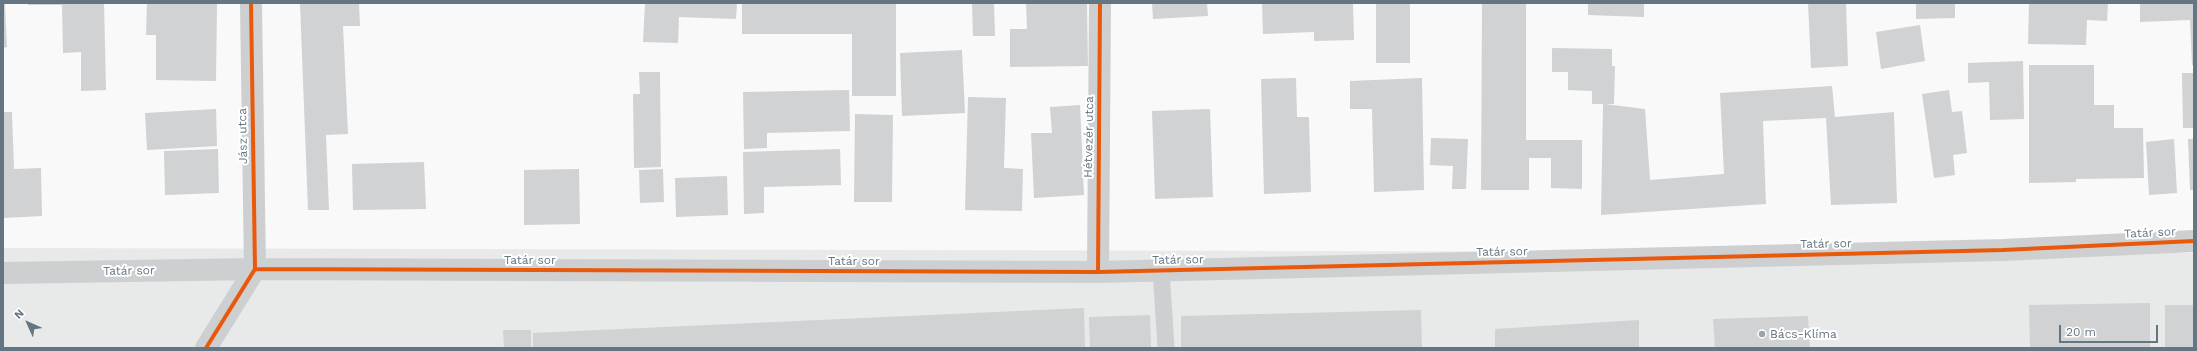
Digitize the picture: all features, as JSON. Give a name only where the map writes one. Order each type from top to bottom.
[{"type":"street","name":"Jász utca","points":[[251,3],[255,269]]},
{"type":"street","name":"Hétvezér utca","points":[[1098,272],[1100,3]]},
{"type":"street","name":"Tatár sor","points":[[3,273],[255,269],[1098,272],[2003,250],[2194,241]]},
{"type":"street","points":[[206,348],[255,269]]},
{"type":"lane","points":[[1161,270],[1166,348]]},
{"type":"shaded area","points":[[3,248],[2194,253],[2194,348],[3,348]]},
{"type":"building","points":[[3,3],[5,3],[7,47],[3,48]]},
{"type":"building","points":[[28,3],[104,3],[106,90],[81,91],[81,52],[63,53],[62,5],[28,5]]},
{"type":"building","points":[[147,3],[217,3],[216,81],[156,80],[156,35],[146,35]]},
{"type":"building","points":[[300,3],[359,3],[360,26],[343,26],[348,134],[326,135],[329,210],[308,210]]},
{"type":"building","points":[[645,3],[737,3],[736,19],[679,17],[678,43],[643,42]]},
{"type":"building","points":[[742,3],[896,3],[896,96],[852,96],[852,34],[742,34]]},
{"type":"building","points":[[972,3],[994,3],[995,36],[973,36]]},
{"type":"building","points":[[1026,3],[1087,3],[1088,66],[1010,67],[1010,29],[1027,29]]},
{"type":"building","points":[[1152,3],[1207,3],[1208,16],[1153,19]]},
{"type":"building","points":[[1262,3],[1353,3],[1354,40],[1314,41],[1314,32],[1263,34]]},
{"type":"building","points":[[1376,3],[1410,3],[1410,63],[1376,63]]},
{"type":"building","points":[[1482,3],[1526,3],[1526,140],[1582,140],[1582,189],[1551,188],[1551,158],[1529,158],[1529,190],[1481,190]]},
{"type":"building","points":[[1588,3],[1644,3],[1644,17],[1588,15]]},
{"type":"building","points":[[1808,3],[1846,3],[1848,66],[1811,68]]},
{"type":"building","points":[[1916,3],[1955,3],[1955,18],[1916,19]]},
{"type":"building","points":[[2029,3],[2108,3],[2107,21],[2087,20],[2086,45],[2028,44]]},
{"type":"building","points":[[2140,3],[2194,3],[2194,65],[2192,65],[2190,20],[2140,22]]},
{"type":"building","points":[[1920,25],[1925,61],[1881,69],[1876,32]]},
{"type":"building","points":[[1552,48],[1612,49],[1612,66],[1615,66],[1614,104],[1605,104],[1645,109],[1650,180],[1724,174],[1720,93],[1832,86],[1835,117],[1894,112],[1897,203],[1831,205],[1826,118],[1763,121],[1766,204],[1601,215],[1603,104],[1592,104],[1592,91],[1568,90],[1568,72],[1552,72]]},
{"type":"building","points":[[962,50],[965,113],[902,116],[900,53]]},
{"type":"building","points":[[2023,61],[2024,119],[1990,120],[1989,82],[1968,83],[1968,63]]},
{"type":"building","points":[[2029,65],[2094,65],[2094,105],[2114,105],[2114,128],[2143,128],[2144,178],[2076,179],[2076,182],[2029,183]]},
{"type":"building","points":[[639,72],[660,72],[661,167],[634,168],[633,94],[640,94]]},
{"type":"building","points":[[2182,73],[2194,73],[2194,128],[2183,128]]},
{"type":"building","points":[[1296,78],[1297,117],[1309,117],[1311,192],[1264,194],[1261,79]]},
{"type":"building","points":[[1422,78],[1424,190],[1374,192],[1372,109],[1350,109],[1350,81]]},
{"type":"building","points":[[849,90],[850,131],[767,133],[767,148],[744,149],[743,92]]},
{"type":"building","points":[[1949,90],[1952,112],[1962,111],[1967,153],[1953,155],[1955,175],[1934,178],[1922,94]]},
{"type":"building","points":[[968,97],[1006,98],[1004,168],[1023,169],[1022,211],[965,210]]},
{"type":"building","points":[[1080,105],[1084,195],[1034,198],[1031,133],[1052,133],[1050,107]]},
{"type":"building","points":[[216,109],[217,146],[147,150],[145,113]]},
{"type":"building","points":[[1210,109],[1213,197],[1155,199],[1152,111]]},
{"type":"building","points":[[3,112],[12,112],[14,169],[41,168],[42,216],[3,218]]},
{"type":"building","points":[[855,114],[893,115],[892,202],[854,202]]},
{"type":"building","points":[[1431,138],[1468,139],[1466,189],[1452,189],[1453,166],[1430,165]]},
{"type":"building","points":[[2174,139],[2177,193],[2149,195],[2146,142]]},
{"type":"building","points":[[2188,139],[2194,139],[2194,190],[2190,190]]},
{"type":"building","points":[[218,149],[219,193],[165,195],[164,151]]},
{"type":"building","points":[[840,149],[841,185],[764,187],[764,213],[744,214],[743,152]]},
{"type":"building","points":[[424,162],[426,209],[353,210],[352,164]]},
{"type":"building","points":[[579,169],[580,224],[524,225],[524,170]]},
{"type":"building","points":[[663,169],[664,202],[640,203],[639,170]]},
{"type":"building","points":[[727,176],[728,215],[676,217],[675,178]]},
{"type":"building","points":[[2150,303],[2150,348],[2030,348],[2029,305]]},
{"type":"building","points":[[2165,305],[2194,305],[2194,348],[2165,348]]},
{"type":"building","points":[[1084,308],[1085,348],[533,348],[533,333]]},
{"type":"building","points":[[1421,310],[1422,348],[1181,348],[1181,316]]},
{"type":"building","points":[[1150,315],[1151,348],[1090,348],[1089,317]]},
{"type":"building","name":"Bács-Klíma","points":[[1808,316],[1810,348],[1715,348],[1713,319]]},
{"type":"building","points":[[1639,320],[1639,348],[1495,348],[1495,329]]},
{"type":"building","points":[[503,330],[531,330],[531,348],[504,348]]},
{"type":"cycle path","points":[[251,3],[255,269]]},
{"type":"cycle path","points":[[1098,272],[1100,3]]},
{"type":"cycle path","points":[[255,269],[1098,272],[2003,250],[2194,241]]},
{"type":"cycle path","points":[[206,348],[255,269]]},
{"type":"place","name":"Bács-Klíma","points":[[1762,334]]}]
